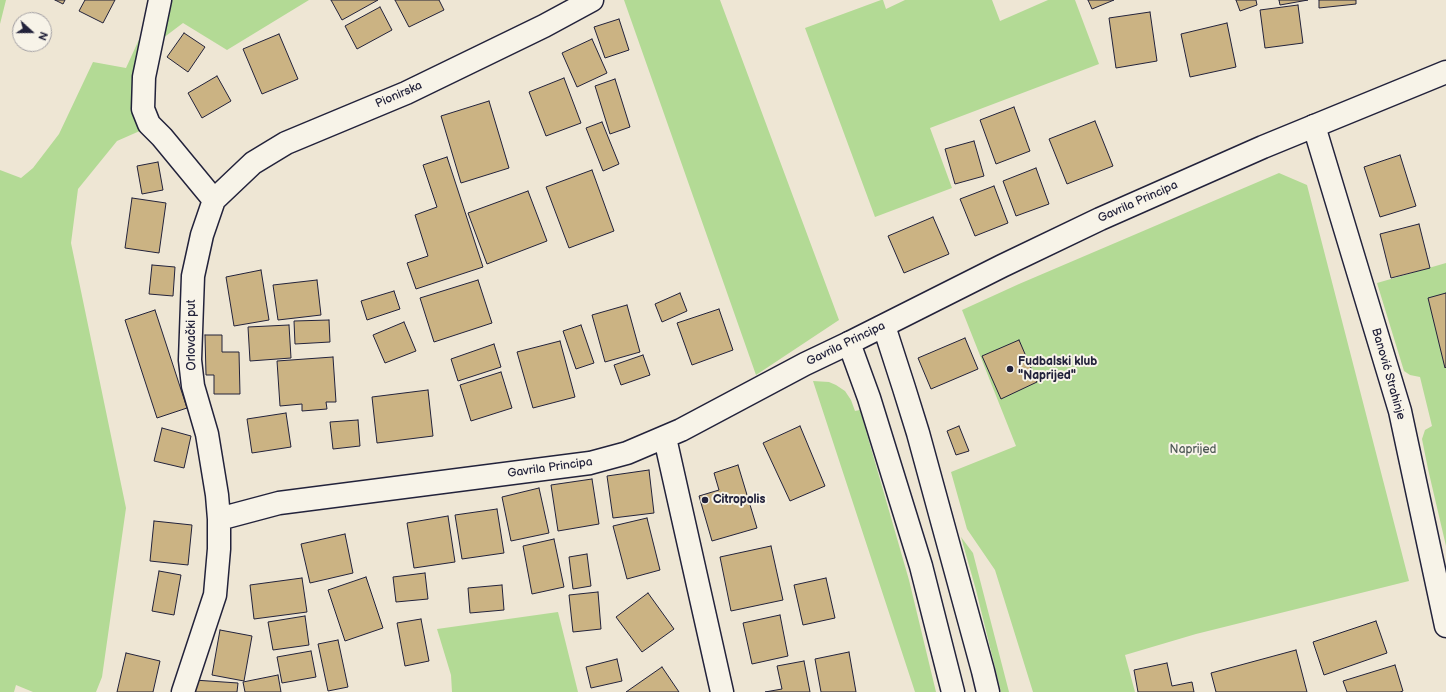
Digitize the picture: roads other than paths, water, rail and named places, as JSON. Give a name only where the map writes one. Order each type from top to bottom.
[{"type":"street","points":[[160,0],[144,77],[143,109],[149,124],[162,137],[214,200]]},
{"type":"street","name":"Pionirska","points":[[214,200],[253,163],[286,143],[406,92],[544,26],[592,0]]},
{"type":"street","name":"Gavrila Principa","points":[[219,519],[279,503],[590,463],[627,453],[665,438],[805,364],[849,344],[1002,266],[1100,219],[1314,126],[1446,72]]},
{"type":"street","name":"Banović Strahinje","points":[[1314,126],[1400,411],[1446,626]]},
{"type":"street","name":"Orlovački put","points":[[183,692],[215,595],[219,549],[217,495],[207,434],[193,386],[190,360],[193,276],[202,235],[214,200]]},
{"type":"street","points":[[884,326],[922,448],[988,692]]},
{"type":"street","points":[[849,344],[869,398],[920,566],[952,692]]},
{"type":"street","points":[[665,438],[722,692]]},
{"type":"place","name":"Fudbalski klub \"Naprijed\"","points":[[1010,369]]},
{"type":"place","name":"Citropolis","points":[[705,500]]},
{"type":"park label","name":"Naprijed","points":[[1193,450]]}]
